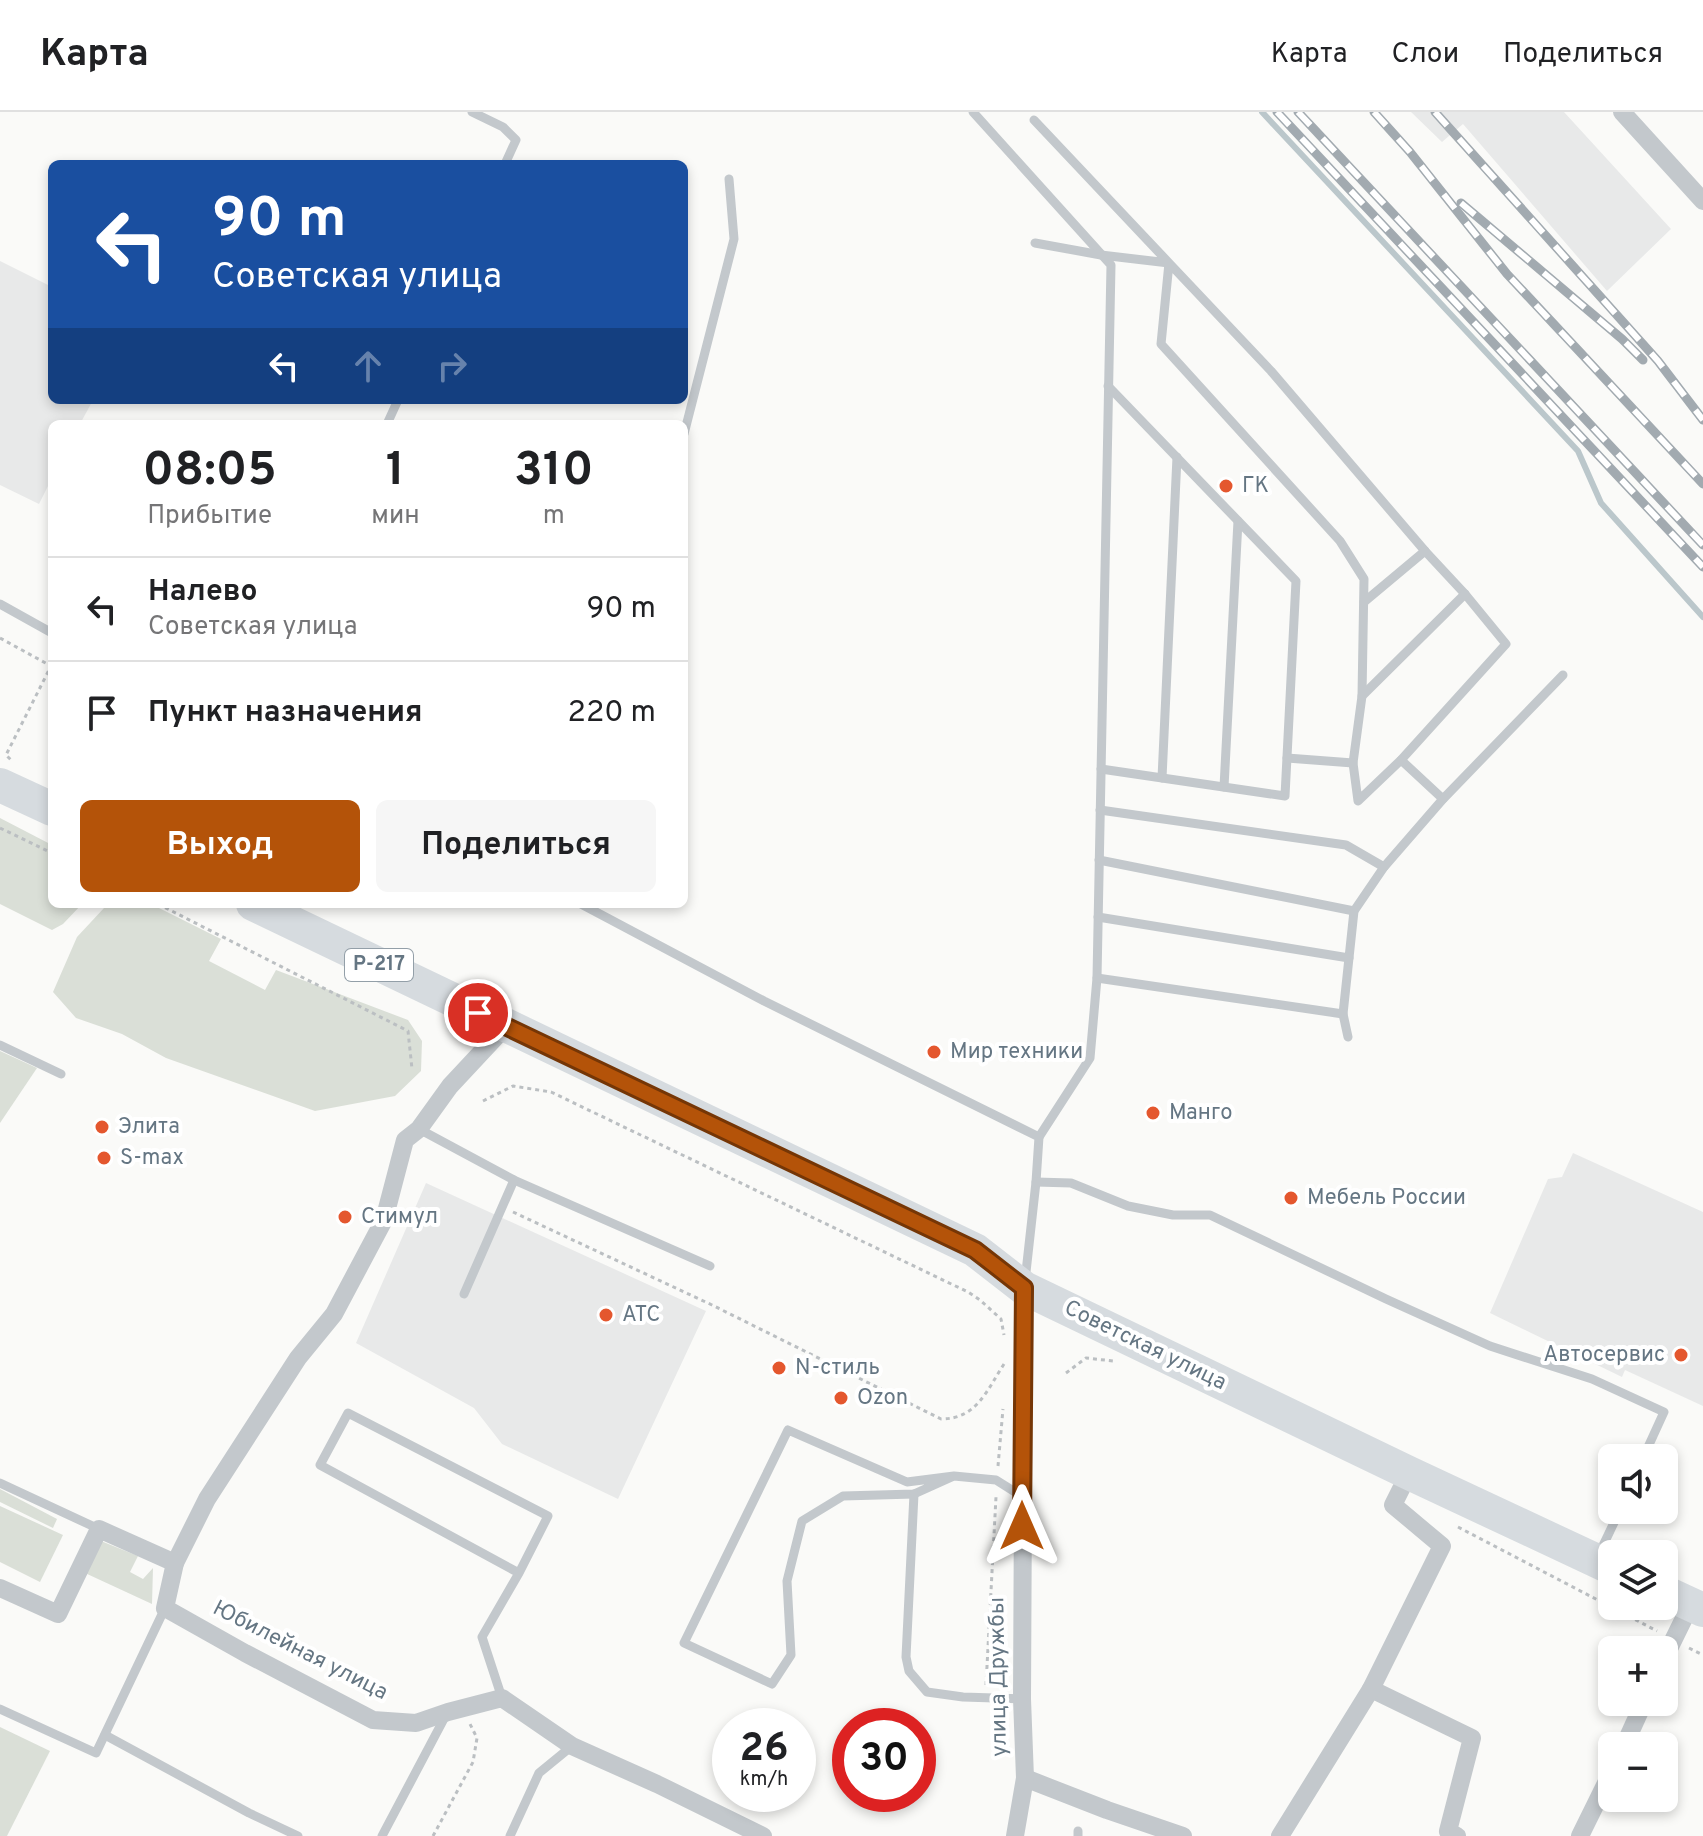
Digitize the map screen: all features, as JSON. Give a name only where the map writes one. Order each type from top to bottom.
[{"type":"highway","points":[[9,776],[48,806]]},
{"type":"highway","name":"Советская улица","points":[[261,908],[975,1250],[1024,1288],[1598,1561]]},
{"type":"street","points":[[1622,112],[1703,201]]},
{"type":"street","points":[[165,1608],[175,1563],[207,1499],[298,1358],[334,1314],[384,1220],[405,1140],[419,1129],[450,1086],[506,1026]]},
{"type":"street","name":"улица Дружбы","points":[[1015,1836],[1025,1778],[1022,1699],[1024,1288]]},
{"type":"street","points":[[1280,1836],[1371,1689],[1442,1546],[1393,1505],[1409,1473]]},
{"type":"street","points":[[0,1588],[58,1614],[99,1529],[175,1563]]},
{"type":"street","points":[[1673,1636],[1686,1602]]},
{"type":"street","name":"Юбилейная улица","points":[[165,1608],[373,1720],[416,1723],[502,1698]]},
{"type":"street","points":[[1371,1689],[1472,1738],[1451,1834]]},
{"type":"street","points":[[502,1698],[572,1746],[763,1836]]},
{"type":"street","name":"улица Дружбы","points":[[1025,1778],[1183,1836]]},
{"type":"street","points":[[1580,1836],[1598,1799]]},
{"type":"lane","points":[[472,112],[503,127],[516,140],[507,160]]},
{"type":"lane","points":[[973,112],[1111,265],[1097,978],[1090,1058],[1039,1137],[1024,1288]]},
{"type":"lane","points":[[1034,120],[1271,371],[1506,644],[1401,760],[1358,801],[1353,763],[1362,696],[1364,579],[1340,541],[1161,344],[1169,263]]},
{"type":"lane","points":[[688,420],[734,239],[729,179]]},
{"type":"lane","points":[[1035,243],[1169,263]]},
{"type":"lane","points":[[1101,769],[1285,796],[1296,581],[1108,386]]},
{"type":"lane","points":[[1162,778],[1177,457]]},
{"type":"lane","points":[[1224,787],[1238,521]]},
{"type":"lane","points":[[1364,602],[1425,551]]},
{"type":"lane","points":[[1362,696],[1465,594]]},
{"type":"lane","points":[[0,604],[48,631]]},
{"type":"lane","points":[[1348,1037],[1343,1014],[1354,911],[1384,867],[1443,799],[1563,675]]},
{"type":"lane","points":[[1287,758],[1353,763]]},
{"type":"lane","points":[[1401,760],[1443,799]]},
{"type":"lane","points":[[1100,810],[1346,845],[1384,867]]},
{"type":"lane","points":[[1099,860],[1354,911]]},
{"type":"lane","points":[[589,908],[764,1001],[1039,1137]]},
{"type":"lane","points":[[1098,917],[1349,958]]},
{"type":"lane","points":[[1097,978],[1343,1014]]},
{"type":"lane","points":[[0,1045],[61,1074]]},
{"type":"lane","points":[[419,1129],[514,1180],[710,1266]]},
{"type":"lane","points":[[464,1294],[514,1180]]},
{"type":"lane","points":[[1036,1182],[1071,1183],[1128,1206],[1173,1215],[1210,1215],[1490,1346],[1592,1379],[1664,1412],[1649,1444]]},
{"type":"lane","points":[[502,1698],[482,1637],[519,1573],[548,1516],[348,1413],[320,1465],[519,1573]]},
{"type":"lane","points":[[954,1476],[914,1494],[843,1496],[802,1521],[787,1581],[791,1655],[772,1684],[684,1643],[788,1430],[907,1482],[954,1476],[996,1480],[1023,1497]]},
{"type":"lane","points":[[0,1483],[99,1529]]},
{"type":"lane","points":[[914,1494],[906,1657],[909,1671],[927,1692],[1022,1699]]},
{"type":"lane","points":[[0,1709],[96,1753],[165,1608]]},
{"type":"lane","points":[[382,1836],[456,1710]]},
{"type":"lane","points":[[105,1735],[298,1836]]},
{"type":"lane","points":[[510,1836],[539,1773],[572,1746]]},
{"type":"path","points":[[0,638],[48,664]]},
{"type":"path","points":[[9,776],[6,755],[48,672]]},
{"type":"path","points":[[0,828],[48,851]]},
{"type":"path","points":[[166,908],[408,1031],[412,1069]]},
{"type":"path","points":[[483,1101],[513,1086],[551,1092],[968,1292]]},
{"type":"path","points":[[503,1207],[712,1305],[941,1419],[963,1415],[976,1407],[1009,1357]]},
{"type":"path","points":[[433,1836],[473,1762],[477,1738],[456,1710]]},
{"type":"shaded area","points":[[1411,112],[1564,112],[1671,229],[1607,291],[1463,124],[1442,142]]},
{"type":"shaded area","points":[[0,261],[48,285],[48,404],[91,404],[82,420],[48,420],[48,486],[39,504],[0,485]]},
{"type":"shaded area","points":[[0,818],[48,843],[48,908],[78,908],[63,924],[52,930],[0,904]]},
{"type":"shaded area","points":[[104,908],[159,908],[221,939],[209,961],[265,990],[276,970],[408,1020],[422,1041],[421,1071],[395,1096],[315,1111],[166,1058],[122,1034],[76,1018],[53,992],[77,937]]},
{"type":"shaded area","points":[[0,1051],[37,1068],[0,1123]]},
{"type":"shaded area","points":[[1573,1153],[1703,1212],[1703,1406],[1625,1370],[1622,1377],[1490,1313],[1548,1179],[1562,1177]]},
{"type":"shaded area","points":[[426,1183],[706,1311],[618,1499],[502,1444],[474,1408],[356,1343]]},
{"type":"shaded area","points":[[0,1489],[57,1519],[53,1528],[0,1502]]},
{"type":"shaded area","points":[[0,1506],[63,1535],[40,1582],[0,1562]]},
{"type":"shaded area","points":[[101,1541],[138,1556],[130,1572],[143,1579],[153,1568],[152,1604],[85,1573]]},
{"type":"shaded area","points":[[0,1727],[50,1751],[7,1836],[0,1836]]},
{"type":"waterway","points":[[1262,112],[1578,451],[1601,503],[1703,617]]},
{"type":"railway","points":[[1277,112],[1703,567]]},
{"type":"railway","points":[[1298,112],[1703,545]]},
{"type":"railway","points":[[1374,112],[1410,152],[1507,274],[1703,484]]},
{"type":"railway","points":[[1435,112],[1658,361],[1703,420]]},
{"type":"railway","points":[[1461,203],[1643,360]]},
{"type":"place","name":"ГК","points":[[1226,486]]},
{"type":"place","name":"Мир техники","points":[[934,1052]]},
{"type":"place","name":"Манго","points":[[1153,1113]]},
{"type":"place","name":"Элита","points":[[102,1127]]},
{"type":"place","name":"S-max","points":[[104,1158]]},
{"type":"place","name":"Мебель России","points":[[1291,1198]]},
{"type":"place","name":"Стимул","points":[[345,1217]]},
{"type":"place","name":"АТС","points":[[606,1315]]},
{"type":"place","name":"Автосервис","points":[[1681,1355]]},
{"type":"place","name":"N-стиль","points":[[779,1368]]},
{"type":"place","name":"Ozon","points":[[841,1398]]},
{"type":"route","points":[[478,1013],[975,1250],[1024,1288],[1022,1526]]}]
